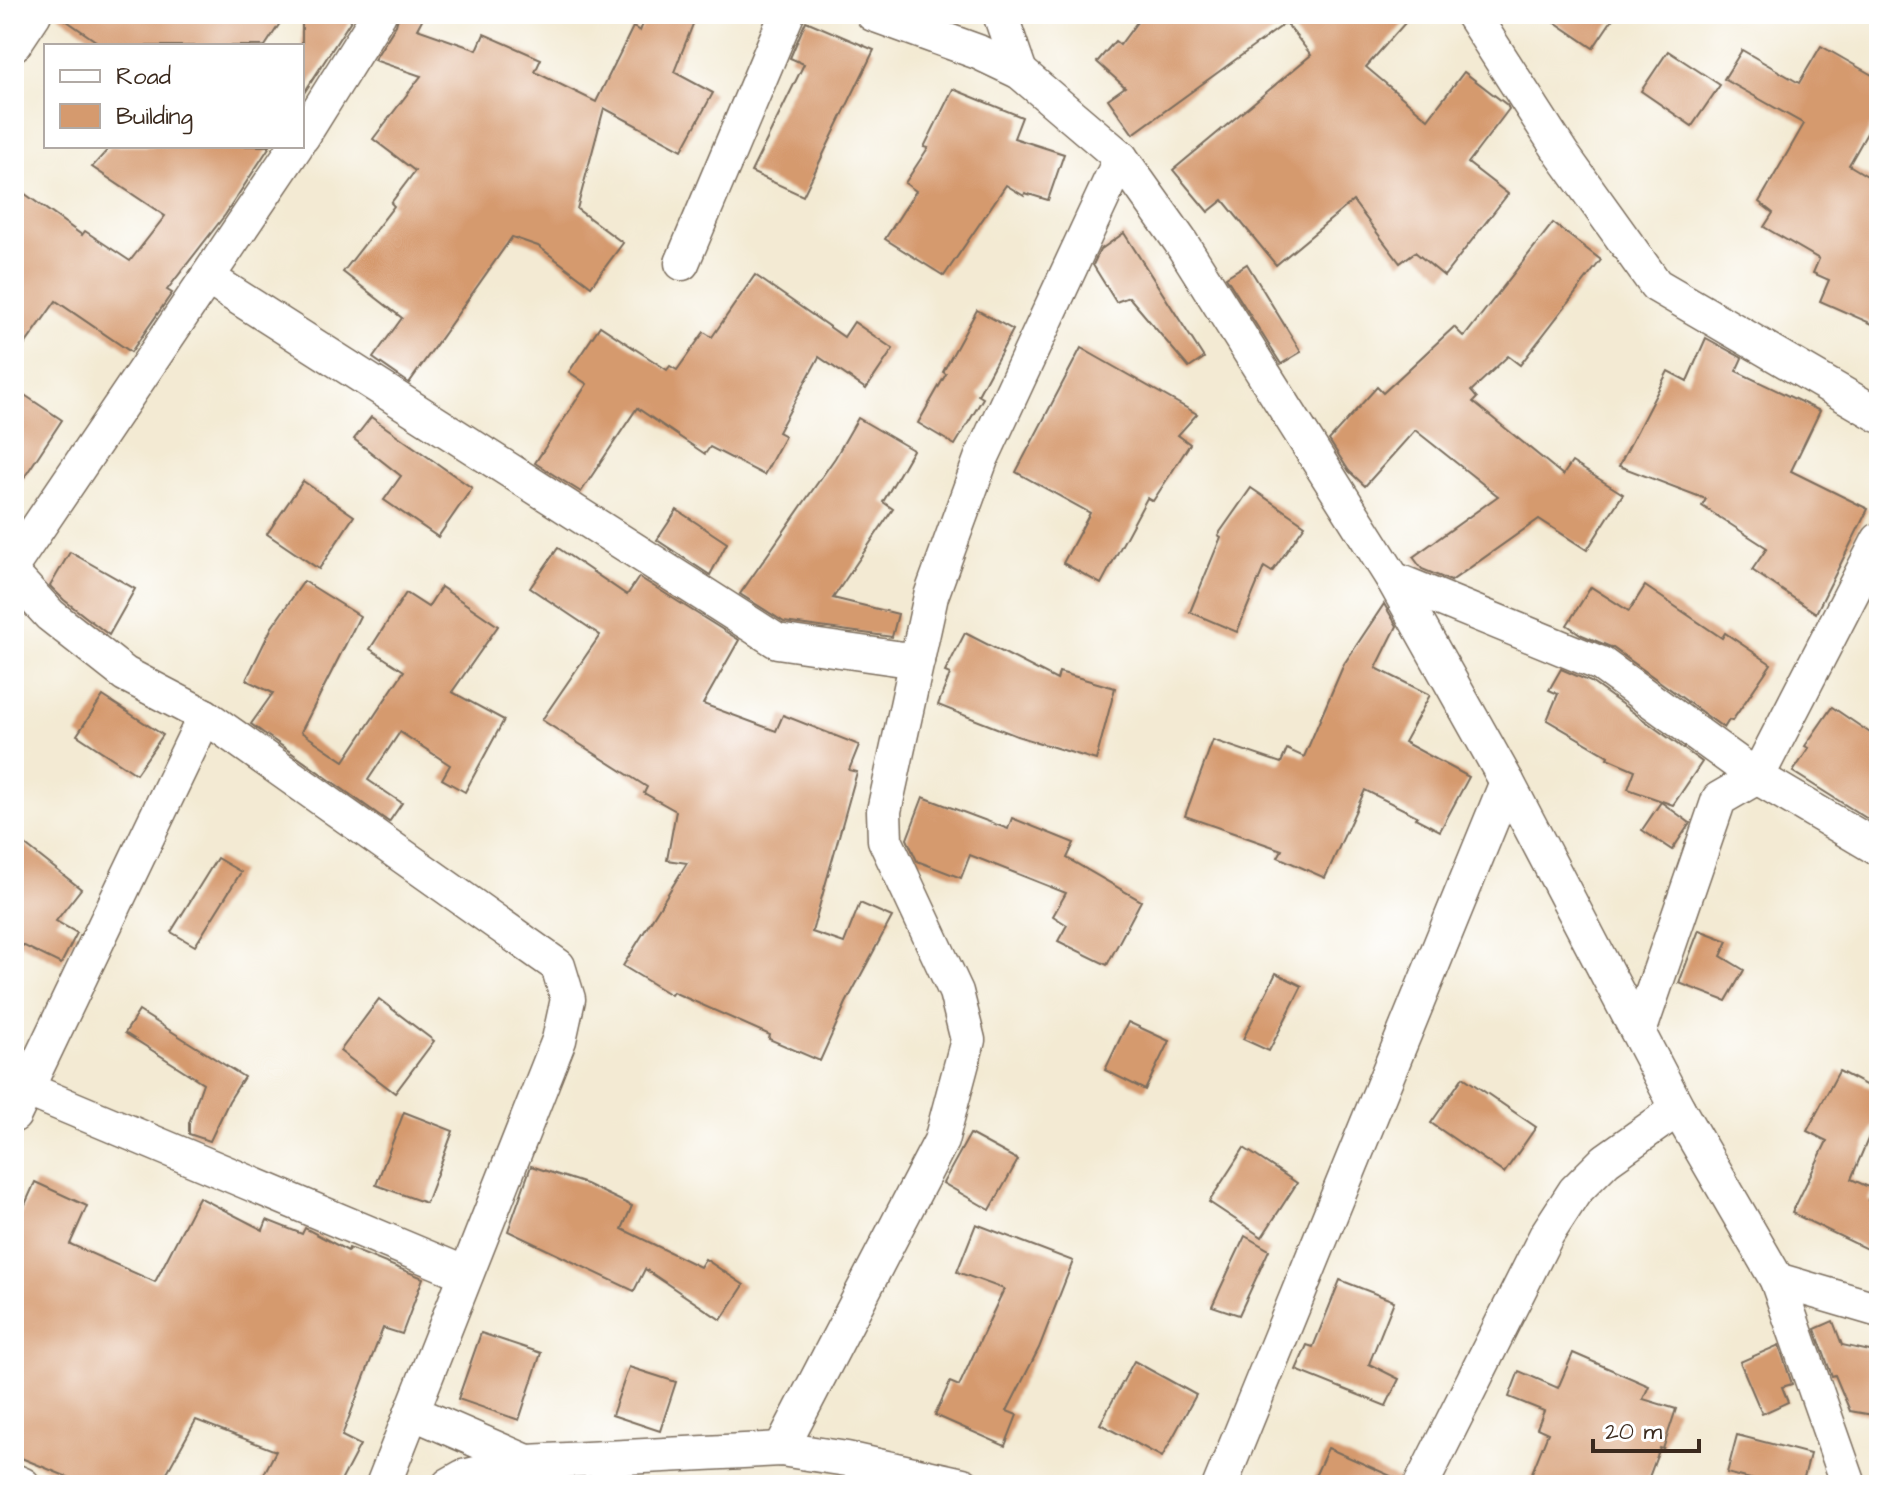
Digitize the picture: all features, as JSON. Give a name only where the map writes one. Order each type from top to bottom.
[{"type":"street","points":[[14,44],[34,14]]},
{"type":"street","points":[[304,134],[379,14]]},
{"type":"street","points":[[682,263],[787,14]]},
{"type":"street","points":[[873,14],[978,52],[1020,72],[1121,158],[1180,241],[1393,579],[1507,782],[1678,1109],[1777,1280],[1849,1485]]},
{"type":"street","points":[[1000,14],[1020,72]]},
{"type":"street","points":[[1472,14],[1562,154],[1656,285],[1879,415]]},
{"type":"street","points":[[14,563],[295,148]]},
{"type":"street","points":[[781,1449],[941,1141],[968,1040],[956,992],[885,840],[884,811],[931,596],[981,459],[1121,158]]},
{"type":"street","points":[[208,278],[777,641],[917,661]]},
{"type":"street","points":[[1639,1032],[1719,799],[1757,777],[1879,540]]},
{"type":"street","points":[[14,576],[50,615],[125,674],[205,716],[558,966],[568,999],[559,1040],[383,1485]]},
{"type":"street","points":[[1393,579],[1601,664],[1757,777],[1879,849]]},
{"type":"street","points":[[205,716],[20,1102],[466,1274]]},
{"type":"street","points":[[1220,1485],[1507,782]]},
{"type":"street","points":[[1421,1485],[1547,1234],[1575,1191],[1606,1160],[1678,1109]]},
{"type":"street","points":[[1777,1280],[1879,1310]]},
{"type":"street","points":[[412,1412],[527,1462]]},
{"type":"street","points":[[449,1485],[463,1477],[527,1462],[781,1449],[847,1459],[963,1485]]},
{"type":"street","points":[[14,1481],[23,1485]]},
{"type":"building","points":[[57,14],[286,14],[266,44],[100,44]]},
{"type":"building","points":[[302,14],[355,14],[304,93]]},
{"type":"building","points":[[399,14],[425,14],[417,29],[477,50],[484,34],[541,59],[535,72],[596,102],[633,27],[640,31],[647,14],[697,14],[674,72],[713,93],[682,150],[604,108],[577,209],[623,243],[591,286],[538,246],[512,237],[409,383],[373,358],[402,318],[343,272],[394,206],[391,203],[415,171],[373,139],[421,76],[374,60],[396,25]]},
{"type":"building","points":[[1143,14],[1413,14],[1366,67],[1428,119],[1464,72],[1507,105],[1509,109],[1468,163],[1508,194],[1444,276],[1415,252],[1400,263],[1353,201],[1276,265],[1223,200],[1208,212],[1173,170],[1311,55],[1286,23],[1133,134],[1108,99],[1125,87],[1097,62],[1115,41],[1120,45]]},
{"type":"building","points":[[1543,14],[1616,14],[1593,48]]},
{"type":"building","points":[[806,21],[874,50],[803,196],[751,172],[804,64],[790,58]]},
{"type":"building","points":[[1821,46],[1879,79],[1879,112],[1849,165],[1879,183],[1879,327],[1820,301],[1829,280],[1813,273],[1819,259],[1764,227],[1773,213],[1759,202],[1804,124],[1724,79],[1742,50],[1799,83]]},
{"type":"building","points":[[1668,51],[1720,85],[1692,126],[1641,91]]},
{"type":"building","points":[[953,89],[1022,117],[1014,138],[1064,154],[1048,200],[1025,193],[1024,196],[1006,185],[944,276],[885,239],[916,191],[905,183],[928,148],[924,147]]},
{"type":"building","points":[[109,148],[269,148],[225,215],[167,290],[172,293],[131,352],[56,301],[14,360],[14,186],[82,235],[85,231],[130,261],[165,216],[92,167]]},
{"type":"building","points":[[1553,223],[1601,260],[1520,365],[1508,356],[1471,391],[1477,398],[1473,402],[1563,475],[1572,462],[1623,494],[1587,550],[1539,519],[1451,581],[1422,569],[1413,557],[1498,496],[1415,430],[1365,486],[1349,471],[1329,440],[1377,387],[1383,393],[1454,327],[1464,337]]},
{"type":"building","points":[[1124,233],[1204,358],[1189,368],[1129,297],[1116,302],[1093,265],[1100,250]]},
{"type":"building","points":[[1247,264],[1301,352],[1281,364],[1226,277]]},
{"type":"building","points":[[755,275],[844,337],[854,322],[893,349],[866,389],[819,357],[778,432],[785,436],[764,475],[710,447],[705,454],[637,408],[581,492],[535,463],[587,384],[569,372],[600,326],[667,370],[670,366],[677,370],[704,332],[712,337]]},
{"type":"building","points":[[977,310],[1013,330],[978,395],[983,398],[955,445],[918,423]]},
{"type":"building","points":[[1706,338],[1742,358],[1736,371],[1820,411],[1791,471],[1868,509],[1816,613],[1752,570],[1767,548],[1702,506],[1706,499],[1619,466],[1668,371],[1687,381]]},
{"type":"building","points":[[1081,348],[1197,414],[1178,435],[1190,444],[1153,501],[1147,498],[1101,584],[1063,563],[1090,513],[1016,472]]},
{"type":"building","points":[[14,388],[62,420],[14,493]]},
{"type":"building","points":[[371,417],[472,488],[438,537],[384,500],[401,476],[354,439]]},
{"type":"building","points":[[858,418],[913,450],[883,502],[893,509],[833,598],[898,614],[892,637],[784,622],[740,594],[835,458]]},
{"type":"building","points":[[303,481],[354,516],[319,569],[267,534]]},
{"type":"building","points":[[1251,488],[1305,525],[1272,572],[1264,567],[1237,632],[1190,612],[1221,537],[1218,535]]},
{"type":"building","points":[[677,510],[727,543],[710,575],[657,540]]},
{"type":"building","points":[[558,548],[627,595],[639,577],[739,640],[703,704],[776,731],[783,715],[859,745],[849,770],[857,772],[812,932],[844,943],[860,903],[892,917],[846,1003],[820,1061],[673,992],[671,995],[623,966],[687,863],[667,860],[676,811],[644,793],[647,787],[542,720],[600,635],[530,588]]},
{"type":"building","points":[[70,552],[135,589],[109,635],[50,586]]},
{"type":"building","points":[[304,581],[360,616],[301,732],[344,761],[404,671],[370,649],[406,593],[428,607],[441,587],[498,626],[452,692],[504,720],[465,792],[442,779],[450,765],[400,732],[368,780],[402,803],[389,822],[251,724],[273,693],[246,680],[272,627]]},
{"type":"building","points":[[1645,586],[1722,638],[1725,633],[1771,664],[1724,728],[1613,648],[1567,625],[1591,587],[1629,611]]},
{"type":"building","points":[[1384,604],[1397,626],[1376,668],[1430,695],[1404,742],[1469,777],[1440,831],[1365,790],[1325,878],[1278,857],[1282,850],[1185,816],[1213,740],[1281,763],[1287,749],[1304,757],[1344,664]]},
{"type":"building","points":[[965,633],[1057,680],[1059,672],[1115,688],[1096,760],[1017,736],[938,705],[950,674],[945,672]]},
{"type":"building","points":[[1561,669],[1591,682],[1702,762],[1673,805],[1628,789],[1635,770],[1607,758],[1547,720],[1558,694],[1549,690]]},
{"type":"building","points":[[103,696],[163,735],[136,774],[77,735]]},
{"type":"building","points":[[1832,707],[1879,739],[1879,826],[1793,772],[1809,748],[1805,746]]},
{"type":"building","points":[[923,797],[1008,829],[1012,818],[1074,843],[1067,858],[1141,901],[1107,965],[1058,941],[1067,925],[1053,916],[1066,893],[970,855],[961,878],[917,861],[907,839]]},
{"type":"building","points":[[1661,802],[1690,823],[1672,850],[1642,830]]},
{"type":"building","points":[[14,836],[81,889],[56,921],[77,933],[61,964],[14,941]]},
{"type":"building","points":[[217,858],[241,872],[195,946],[171,932]]},
{"type":"building","points":[[1699,930],[1728,941],[1721,956],[1744,970],[1726,1001],[1679,983]]},
{"type":"building","points":[[1276,973],[1302,986],[1269,1051],[1243,1039]]},
{"type":"building","points":[[379,999],[434,1041],[395,1093],[340,1051]]},
{"type":"building","points":[[139,1011],[244,1077],[210,1141],[189,1134],[189,1123],[203,1083],[125,1033]]},
{"type":"building","points":[[1128,1022],[1169,1041],[1145,1090],[1105,1070]]},
{"type":"building","points":[[1839,1071],[1879,1092],[1879,1113],[1851,1179],[1873,1189],[1868,1200],[1879,1205],[1879,1255],[1792,1213],[1827,1141],[1807,1131]]},
{"type":"building","points":[[1463,1077],[1536,1127],[1504,1173],[1431,1123]]},
{"type":"building","points":[[404,1112],[453,1131],[426,1203],[376,1185]]},
{"type":"building","points":[[970,1134],[1018,1160],[990,1210],[943,1183]]},
{"type":"building","points":[[1244,1148],[1297,1183],[1262,1237],[1209,1202]]},
{"type":"building","points":[[531,1166],[586,1184],[632,1206],[622,1229],[700,1267],[705,1259],[744,1285],[721,1320],[645,1269],[634,1291],[508,1231]]},
{"type":"building","points":[[35,1182],[87,1206],[70,1244],[155,1282],[199,1197],[263,1230],[267,1220],[302,1234],[305,1228],[348,1251],[349,1248],[423,1278],[402,1334],[383,1328],[342,1436],[360,1445],[339,1485],[258,1485],[276,1451],[196,1420],[160,1485],[87,1485],[14,1455],[14,1229]]},
{"type":"building","points":[[976,1224],[1073,1261],[1039,1348],[1007,1411],[1017,1415],[1005,1446],[935,1415],[950,1382],[959,1386],[1004,1289],[957,1272]]},
{"type":"building","points":[[1245,1236],[1269,1250],[1239,1315],[1212,1306]]},
{"type":"building","points":[[1340,1280],[1394,1301],[1369,1364],[1399,1379],[1386,1406],[1296,1370],[1307,1345],[1313,1347]]},
{"type":"building","points":[[1833,1321],[1842,1345],[1879,1353],[1879,1416],[1850,1411],[1835,1375],[1832,1376],[1815,1329]]},
{"type":"building","points":[[481,1333],[541,1353],[519,1420],[458,1399]]},
{"type":"building","points":[[1779,1345],[1792,1384],[1782,1387],[1788,1402],[1762,1414],[1740,1362]]},
{"type":"building","points":[[1573,1353],[1649,1386],[1643,1399],[1676,1409],[1663,1449],[1660,1448],[1646,1485],[1527,1485],[1548,1433],[1537,1428],[1544,1411],[1509,1397],[1519,1371],[1558,1388]]},
{"type":"building","points":[[1134,1361],[1196,1395],[1162,1457],[1100,1424]]},
{"type":"building","points":[[629,1367],[676,1382],[660,1431],[612,1415]]},
{"type":"building","points":[[1737,1435],[1810,1454],[1802,1485],[1773,1485],[1727,1473]]},
{"type":"building","points":[[1328,1448],[1402,1481],[1401,1485],[1311,1485]]}]
